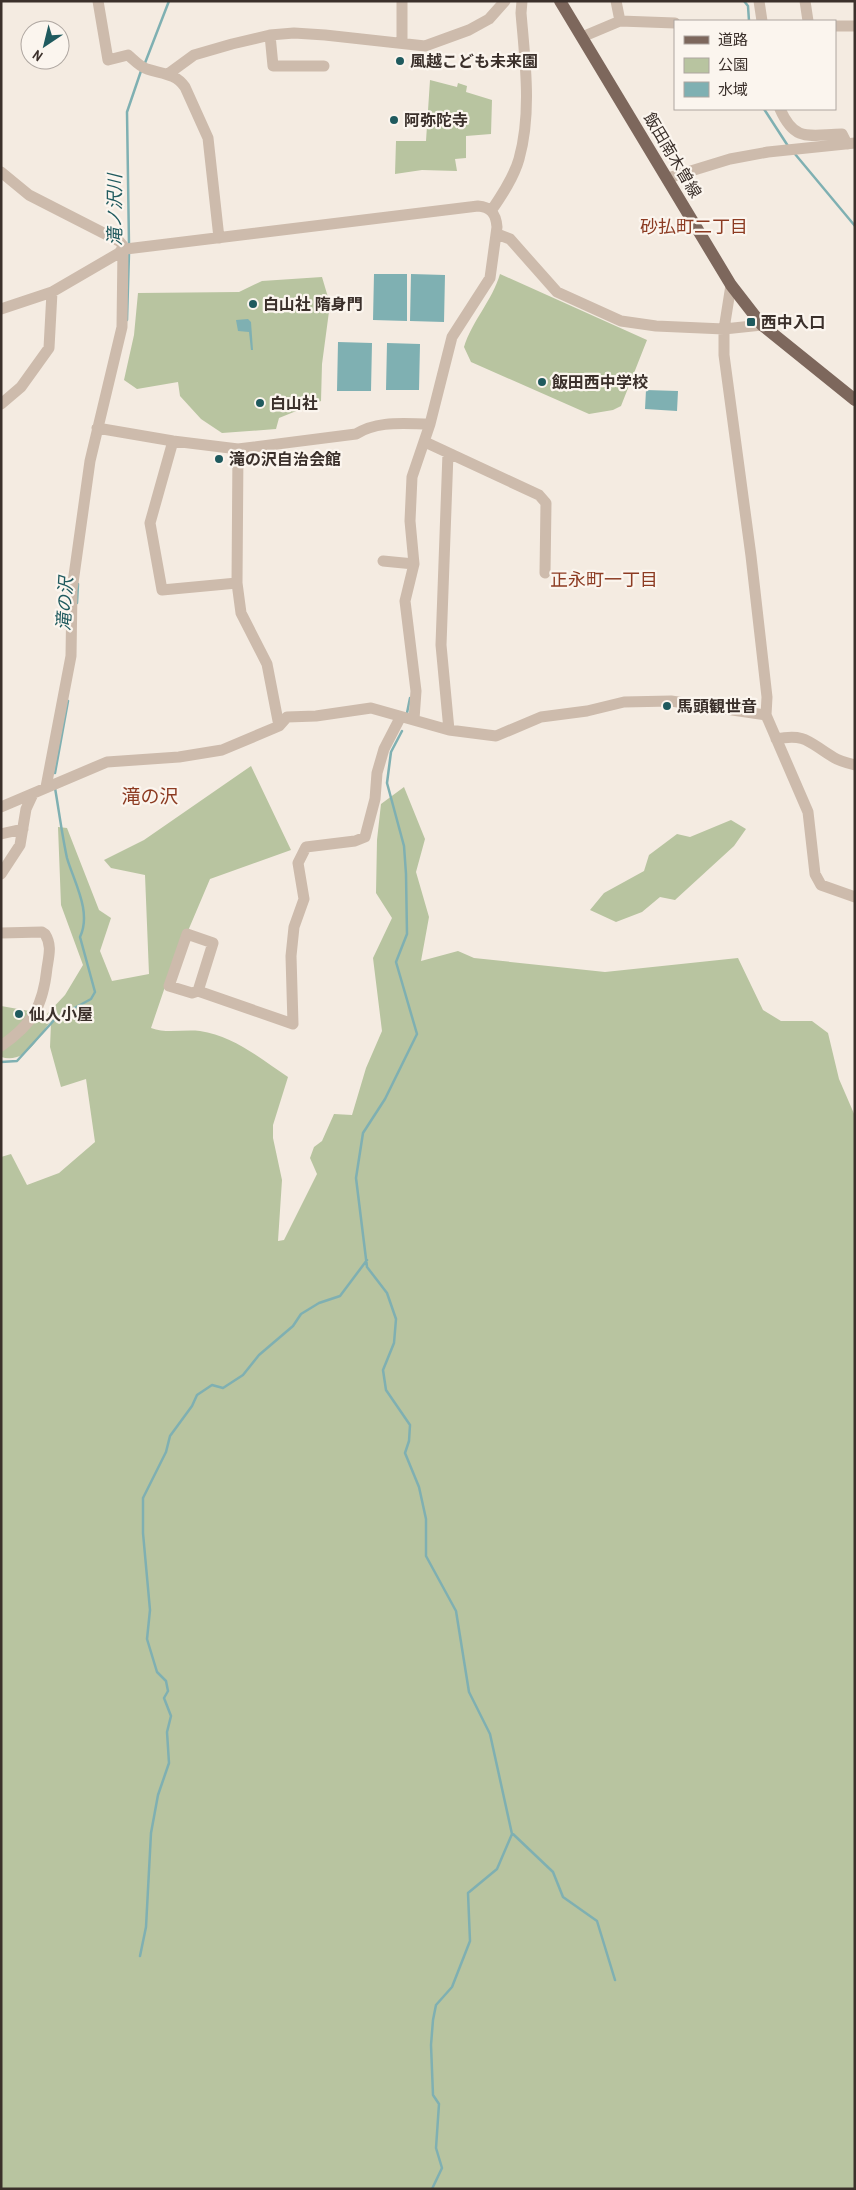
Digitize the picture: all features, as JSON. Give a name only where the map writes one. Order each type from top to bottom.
[{"type":"main road","name":"飯田南木曽線","points":[[560,1],[731,285],[762,325],[855,400]]},
{"type":"street","points":[[98,1],[108,60],[128,54],[143,67],[168,74],[181,81],[185,87],[208,138],[219,238]]},
{"type":"street","points":[[402,1],[402,42]]},
{"type":"street","points":[[168,74],[194,55],[270,35],[294,33],[402,42],[425,46],[469,30],[494,16],[505,1]]},
{"type":"street","points":[[491,210],[512,177],[524,132],[526,89],[521,13],[522,1]]},
{"type":"street","points":[[616,1],[620,21]]},
{"type":"street","points":[[759,1],[762,20]]},
{"type":"street","points":[[805,1],[808,20]]},
{"type":"street","points":[[582,38],[620,21],[674,23]]},
{"type":"street","points":[[836,26],[855,26]]},
{"type":"street","points":[[270,35],[273,66],[324,66]]},
{"type":"street","points":[[781,110],[792,130],[802,135],[842,134],[851,144]]},
{"type":"street","points":[[668,178],[730,159],[788,150],[851,144]]},
{"type":"street","points":[[1,172],[29,195],[119,241],[128,249]]},
{"type":"street","points":[[1,309],[52,292],[128,249],[478,206],[491,210],[496,218],[497,234],[490,278],[452,337],[425,442],[412,477],[410,521],[414,564],[405,601],[416,691],[414,719]]},
{"type":"street","points":[[497,234],[510,239],[557,292],[622,322],[656,326],[724,329],[762,325]]},
{"type":"street","points":[[46,787],[71,656],[72,590],[90,461],[96,428],[122,327],[128,249]]},
{"type":"street","points":[[731,285],[724,329],[724,355],[751,556],[767,697],[766,715],[808,812],[815,874],[822,885],[855,897]]},
{"type":"street","points":[[1,404],[20,387],[49,348],[52,292]]},
{"type":"street","points":[[96,428],[173,441],[238,449],[347,435],[380,424],[430,424]]},
{"type":"street","points":[[173,441],[150,523],[162,590],[237,583]]},
{"type":"street","points":[[425,442],[539,495],[546,503],[544,572]]},
{"type":"street","points":[[238,449],[237,583],[245,624],[267,664],[279,726]]},
{"type":"street","points":[[448,453],[441,645],[449,730]]},
{"type":"street","points":[[383,561],[414,564]]},
{"type":"street","points":[[1,807],[107,762],[179,757],[222,750],[279,726],[286,717],[316,716],[371,708],[400,718],[414,719],[449,730],[473,734],[502,735],[542,717],[587,711],[624,702],[671,701],[766,715]]},
{"type":"street","points":[[198,991],[213,943],[187,934],[169,986],[192,993],[198,991],[293,1024],[291,956],[294,927],[304,899],[298,863],[306,847],[355,841],[365,837],[374,800],[376,773],[384,749],[400,718]]},
{"type":"street","points":[[776,738],[798,736],[811,741],[833,758],[855,765]]},
{"type":"street","points":[[1,874],[20,845],[26,809],[33,794]]},
{"type":"street","points":[[1,834],[23,829]]},
{"type":"street","points":[[1,933],[42,932],[45,934],[50,945],[45,992],[39,1008],[25,1027],[1,1046]]},
{"type":"green space","points":[[430,80],[457,87],[458,83],[467,86],[466,92],[492,100],[491,134],[466,136],[466,158],[455,159],[457,171],[422,170],[395,174],[396,141],[426,141]]},
{"type":"green space","points":[[500,274],[647,340],[621,406],[613,410],[589,414],[471,362],[464,347]]},
{"type":"green space","points":[[322,277],[330,304],[322,364],[321,401],[279,418],[276,429],[222,433],[201,419],[180,396],[178,382],[137,389],[124,380],[134,335],[138,293],[239,292],[262,281]]},
{"type":"green space","points":[[251,766],[291,850],[210,879],[168,978],[151,1028],[163,1031],[200,1031],[224,1038],[247,1049],[288,1077],[273,1125],[273,1138],[282,1180],[278,1241],[284,1240],[317,1174],[310,1158],[314,1147],[322,1141],[334,1114],[352,1115],[366,1068],[382,1031],[373,958],[392,918],[376,893],[377,840],[381,804],[404,787],[425,839],[416,872],[429,917],[421,961],[458,951],[474,958],[605,972],[738,958],[763,1010],[781,1021],[812,1021],[828,1033],[839,1079],[855,1116],[855,2189],[1,2189],[1,1157],[11,1154],[27,1185],[59,1173],[95,1142],[86,1079],[61,1087],[50,1047],[51,1023],[47,1014],[65,995],[83,965],[61,905],[58,827],[67,828],[99,910],[111,918],[100,951],[112,981],[149,974],[145,875],[111,868],[104,860],[144,840]]},
{"type":"green space","points":[[731,820],[746,829],[734,846],[675,900],[660,897],[642,912],[616,922],[590,910],[604,893],[644,871],[649,855],[677,834],[690,837]]},
{"type":"green space","points":[[1,1006],[41,1013],[50,1022],[30,1049],[17,1057],[1,1057]]},
{"type":"water","points":[[374,274],[407,274],[407,321],[373,320]]},
{"type":"water","points":[[411,274],[445,275],[444,322],[410,321]]},
{"type":"water","points":[[248,319],[251,322],[253,350],[251,350],[249,332],[238,331],[236,320]]},
{"type":"water","points":[[338,342],[372,343],[371,391],[337,391]]},
{"type":"water","points":[[387,343],[420,344],[419,390],[386,390]]},
{"type":"water","points":[[646,390],[678,391],[677,411],[645,409]]},
{"type":"waterway","name":"滝ノ沢川","points":[[145,63],[169,1]]},
{"type":"waterway","points":[[744,1],[748,6],[749,20]]},
{"type":"waterway","name":"滝ノ沢川","points":[[129,245],[127,112],[141,71]]},
{"type":"waterway","points":[[765,110],[788,146]]},
{"type":"waterway","points":[[795,154],[855,226]]},
{"type":"waterway","name":"滝ノ沢川","points":[[127,320],[129,253]]},
{"type":"waterway","name":"滝の沢","points":[[77,603],[78,584]]},
{"type":"waterway","points":[[407,713],[410,698]]},
{"type":"waterway","name":"滝の沢","points":[[55,773],[68,701]]},
{"type":"waterway","points":[[402,731],[391,752],[387,783],[404,846],[406,874],[407,934],[396,962],[417,1034],[385,1099],[363,1133],[356,1178],[367,1267],[387,1293],[396,1319],[394,1343],[383,1370],[386,1390],[410,1425],[409,1441],[405,1453],[419,1487],[426,1519],[426,1556],[456,1611],[469,1692],[490,1734],[512,1834],[497,1869],[468,1893],[470,1941],[452,1987],[436,2005],[431,2045],[433,2095],[439,2104],[436,2148],[442,2168],[432,2189]]},
{"type":"waterway","name":"滝の沢","points":[[1,1062],[17,1061],[56,1018],[91,999],[95,992],[80,937],[83,927],[83,907],[67,858],[55,788]]},
{"type":"waterway","points":[[140,1956],[146,1927],[151,1833],[158,1795],[169,1763],[167,1732],[171,1716],[164,1698],[168,1691],[166,1681],[157,1672],[147,1639],[150,1610],[143,1533],[143,1498],[166,1452],[170,1436],[192,1406],[197,1395],[212,1385],[223,1388],[243,1375],[259,1355],[293,1326],[301,1314],[319,1303],[340,1296],[367,1260]]},
{"type":"waterway","points":[[513,1834],[553,1872],[563,1897],[597,1921],[615,1980]]},
{"type":"place","name":"風越こども未来園","points":[[400,61]]},
{"type":"place","name":"阿弥陀寺","points":[[394,120]]},
{"type":"place","name":"白山社 隋身門","points":[[253,304]]},
{"type":"place","name":"西中入口","points":[[751,322]]},
{"type":"place","name":"飯田西中学校","points":[[542,382]]},
{"type":"place","name":"白山社","points":[[260,403]]},
{"type":"place","name":"滝の沢自治会館","points":[[219,459]]},
{"type":"place","name":"馬頭観世音","points":[[667,706]]},
{"type":"place","name":"仙人小屋","points":[[19,1014]]},
{"type":"district","name":"砂払町二丁目","points":[[694,227]]},
{"type":"district","name":"正永町一丁目","points":[[604,580]]},
{"type":"district","name":"滝の沢","points":[[150,796]]}]
